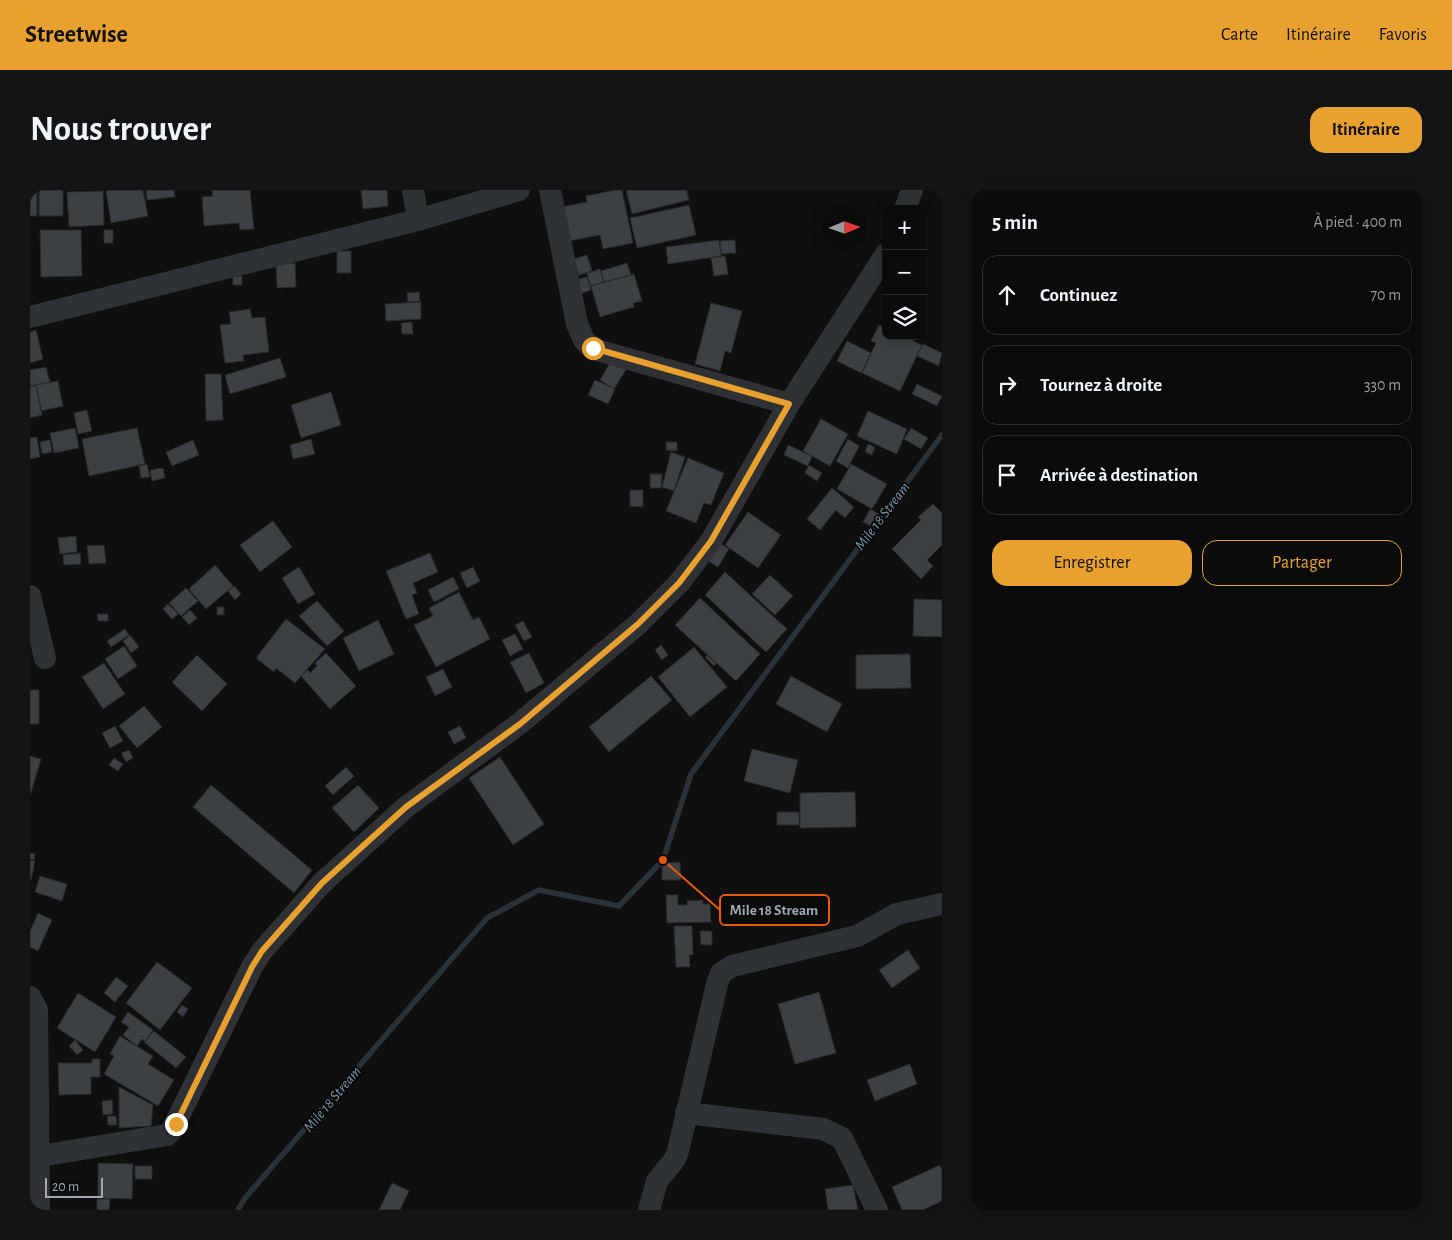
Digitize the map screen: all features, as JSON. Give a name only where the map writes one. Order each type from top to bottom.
[{"type":"street","points":[[413,190],[418,220]]},
{"type":"street","points":[[30,317],[418,220],[519,190]]},
{"type":"street","points":[[550,190],[577,324],[584,340],[593,348],[789,404]]},
{"type":"street","points":[[906,205],[912,190]]},
{"type":"street","points":[[40,1156],[167,1134],[172,1130],[262,951],[322,883],[406,807],[520,724],[638,624],[679,583],[711,541],[789,404],[882,260]]},
{"type":"street","points":[[30,596],[45,658]]},
{"type":"street","points":[[649,1210],[657,1181],[675,1160],[721,973],[732,966],[857,936],[897,914],[942,904]]},
{"type":"street","points":[[30,997],[38,1010],[39,1210]]},
{"type":"street","points":[[686,1113],[823,1129],[834,1133],[842,1138],[877,1210]]},
{"type":"building","points":[[30,190],[37,190],[37,216],[30,216]]},
{"type":"building","points":[[39,190],[63,190],[63,216],[39,216]]},
{"type":"building","points":[[143,190],[148,216],[111,223],[106,191]]},
{"type":"building","points":[[146,190],[174,190],[175,197],[147,200]]},
{"type":"building","points":[[212,190],[250,190],[254,229],[240,230],[239,223],[204,226],[202,197],[213,196]]},
{"type":"building","points":[[361,190],[387,190],[388,206],[363,209]]},
{"type":"building","points":[[622,190],[633,243],[603,249],[600,235],[569,241],[561,207],[587,202],[586,196]]},
{"type":"building","points":[[626,190],[687,190],[689,200],[632,214]]},
{"type":"building","points":[[103,191],[104,225],[69,227],[67,192]]},
{"type":"building","points":[[689,205],[696,235],[637,248],[630,218]]},
{"type":"building","points":[[40,230],[81,230],[82,276],[41,277]]},
{"type":"building","points":[[104,230],[113,230],[113,243],[104,243]]},
{"type":"building","points":[[719,240],[721,256],[668,264],[666,247]]},
{"type":"building","points":[[735,240],[736,253],[721,254],[720,241]]},
{"type":"building","points":[[337,251],[351,251],[351,273],[337,273]]},
{"type":"building","points":[[587,255],[592,271],[579,275],[574,259]]},
{"type":"building","points":[[725,256],[728,274],[714,276],[711,258]]},
{"type":"building","points":[[295,263],[296,287],[277,288],[276,264]]},
{"type":"building","points":[[627,263],[631,275],[604,282],[601,271]]},
{"type":"building","points":[[600,269],[604,282],[590,286],[587,273]]},
{"type":"building","points":[[634,274],[642,301],[633,303],[634,307],[600,317],[591,286]]},
{"type":"building","points":[[233,276],[242,276],[242,285],[233,285]]},
{"type":"building","points":[[587,277],[591,290],[580,294],[576,280]]},
{"type":"building","points":[[419,292],[420,301],[408,302],[407,293]]},
{"type":"building","points":[[421,302],[421,319],[386,321],[385,304]]},
{"type":"building","points":[[711,303],[742,311],[731,353],[725,351],[720,371],[695,364]]},
{"type":"building","points":[[250,309],[252,318],[265,317],[269,352],[243,355],[244,361],[225,363],[220,325],[231,324],[229,312]]},
{"type":"building","points":[[412,322],[413,334],[402,334],[401,323]]},
{"type":"building","points":[[879,325],[882,326],[882,340],[911,340],[922,345],[900,391],[862,373],[876,343],[871,341]]},
{"type":"building","points":[[36,330],[43,359],[30,363],[30,332]]},
{"type":"building","points":[[847,341],[871,353],[861,373],[837,361]]},
{"type":"building","points":[[923,344],[942,353],[939,366],[917,356]]},
{"type":"building","points":[[615,354],[630,363],[614,389],[600,380]]},
{"type":"building","points":[[280,358],[286,377],[230,394],[225,375]]},
{"type":"building","points":[[46,367],[50,382],[30,386],[30,370]]},
{"type":"building","points":[[205,374],[221,374],[223,420],[206,421]]},
{"type":"building","points":[[595,380],[615,389],[608,404],[588,395]]},
{"type":"building","points":[[58,381],[63,406],[41,411],[36,385]]},
{"type":"building","points":[[917,384],[942,396],[937,406],[912,394]]},
{"type":"building","points":[[36,385],[42,415],[30,418],[30,387]]},
{"type":"building","points":[[331,392],[341,425],[301,438],[291,405]]},
{"type":"building","points":[[87,410],[92,431],[78,434],[74,413]]},
{"type":"building","points":[[868,411],[907,429],[897,454],[857,436]]},
{"type":"building","points":[[821,419],[848,434],[830,466],[803,451]]},
{"type":"building","points":[[75,428],[79,448],[54,453],[50,433]]},
{"type":"building","points":[[137,428],[145,464],[89,476],[82,439]]},
{"type":"building","points":[[911,428],[928,438],[921,449],[904,439]]},
{"type":"building","points":[[37,437],[40,457],[30,459],[30,438]]},
{"type":"building","points":[[311,439],[315,454],[293,459],[290,445]]},
{"type":"building","points":[[848,439],[859,446],[848,468],[836,461]]},
{"type":"building","points":[[50,440],[52,452],[42,454],[40,442]]},
{"type":"building","points":[[193,440],[199,455],[172,466],[166,452]]},
{"type":"building","points":[[666,442],[677,442],[677,451],[666,450]]},
{"type":"building","points":[[868,444],[875,447],[872,455],[865,452]]},
{"type":"building","points":[[788,445],[812,456],[808,466],[784,455]]},
{"type":"building","points":[[671,452],[685,457],[674,491],[662,487]]},
{"type":"building","points":[[688,458],[724,473],[711,505],[704,503],[696,523],[666,511]]},
{"type":"building","points":[[147,464],[150,477],[141,478],[139,466]]},
{"type":"building","points":[[851,464],[887,484],[872,509],[837,489]]},
{"type":"building","points":[[809,465],[822,473],[817,481],[805,473]]},
{"type":"building","points":[[163,468],[165,478],[152,481],[150,470]]},
{"type":"building","points":[[650,474],[662,474],[661,488],[650,488]]},
{"type":"building","points":[[832,488],[854,507],[845,518],[836,510],[820,530],[807,519]]},
{"type":"building","points":[[630,490],[643,490],[643,507],[630,506]]},
{"type":"building","points":[[933,504],[942,513],[942,545],[927,560],[933,566],[921,579],[892,549],[921,520],[918,517]]},
{"type":"building","points":[[870,509],[880,515],[873,527],[863,522]]},
{"type":"building","points":[[748,512],[781,535],[758,568],[725,545]]},
{"type":"building","points":[[273,521],[292,547],[260,572],[240,545]]},
{"type":"building","points":[[76,536],[77,552],[60,554],[58,538]]},
{"type":"building","points":[[716,541],[729,549],[718,567],[705,559]]},
{"type":"building","points":[[104,545],[106,563],[89,564],[87,546]]},
{"type":"building","points":[[80,553],[81,564],[64,565],[63,555]]},
{"type":"building","points":[[430,553],[438,572],[413,583],[417,593],[412,595],[419,614],[406,619],[386,571]]},
{"type":"building","points":[[215,565],[233,586],[206,609],[189,589]]},
{"type":"building","points":[[299,567],[315,594],[298,604],[282,578]]},
{"type":"building","points":[[473,567],[480,581],[467,588],[460,573]]},
{"type":"building","points":[[725,572],[787,629],[766,652],[705,595]]},
{"type":"building","points":[[770,575],[793,596],[775,615],[752,594]]},
{"type":"building","points":[[453,577],[459,589],[434,602],[428,590]]},
{"type":"building","points":[[234,586],[241,594],[235,600],[228,591]]},
{"type":"building","points":[[186,588],[198,601],[181,616],[169,603]]},
{"type":"building","points":[[459,592],[473,620],[479,617],[490,639],[436,667],[414,625],[433,616],[429,608]]},
{"type":"building","points":[[700,598],[760,654],[736,681],[675,625]]},
{"type":"building","points":[[914,599],[942,600],[942,637],[913,636]]},
{"type":"building","points":[[317,601],[344,631],[327,646],[299,616]]},
{"type":"building","points":[[168,604],[178,614],[172,619],[163,609]]},
{"type":"building","points":[[217,607],[224,607],[224,615],[217,615]]},
{"type":"building","points":[[190,610],[197,618],[189,625],[182,617]]},
{"type":"building","points":[[97,614],[108,614],[108,621],[98,621]]},
{"type":"building","points":[[286,619],[325,649],[295,683],[276,668],[274,672],[256,658]]},
{"type":"building","points":[[378,620],[394,654],[359,671],[343,638]]},
{"type":"building","points":[[523,621],[532,637],[524,641],[515,625]]},
{"type":"building","points":[[125,629],[129,635],[111,647],[107,641]]},
{"type":"building","points":[[515,634],[523,649],[510,656],[502,640]]},
{"type":"building","points":[[130,635],[139,647],[131,653],[123,641]]},
{"type":"building","points":[[661,645],[668,655],[662,660],[655,650]]},
{"type":"building","points":[[124,646],[137,666],[118,679],[105,659]]},
{"type":"building","points":[[694,647],[727,687],[690,717],[658,677]]},
{"type":"building","points":[[326,653],[356,686],[330,709],[301,676],[308,670],[310,673],[317,666],[315,663]]},
{"type":"building","points":[[529,653],[544,683],[526,693],[510,662]]},
{"type":"building","points":[[910,654],[911,688],[856,689],[856,655]]},
{"type":"building","points":[[197,655],[227,684],[202,711],[172,682]]},
{"type":"building","points":[[707,655],[716,664],[714,666],[705,657]]},
{"type":"building","points":[[104,663],[125,694],[103,709],[82,677]]},
{"type":"building","points":[[443,669],[452,687],[435,696],[426,677]]},
{"type":"building","points":[[651,676],[672,700],[609,752],[589,727]]},
{"type":"building","points":[[791,676],[842,704],[827,732],[776,704]]},
{"type":"building","points":[[30,690],[39,690],[39,724],[30,724]]},
{"type":"building","points":[[144,706],[162,727],[137,748],[119,726]]},
{"type":"building","points":[[115,726],[123,741],[110,748],[102,733]]},
{"type":"building","points":[[460,726],[466,738],[454,744],[448,732]]},
{"type":"building","points":[[752,749],[798,760],[790,793],[744,781]]},
{"type":"building","points":[[129,750],[133,758],[126,762],[121,753]]},
{"type":"building","points":[[30,756],[41,759],[30,796]]},
{"type":"building","points":[[500,757],[544,824],[513,845],[469,778]]},
{"type":"building","points":[[114,758],[123,764],[118,771],[109,765]]},
{"type":"building","points":[[346,767],[354,776],[333,795],[325,786]]},
{"type":"building","points":[[211,785],[312,870],[294,893],[193,807]]},
{"type":"building","points":[[358,785],[379,808],[354,832],[332,808]]},
{"type":"building","points":[[855,792],[856,827],[800,828],[800,793]]},
{"type":"building","points":[[777,812],[799,812],[799,825],[777,825]]},
{"type":"building","points":[[30,853],[35,854],[34,860],[30,859]]},
{"type":"building","points":[[30,860],[35,861],[31,880],[30,880]]},
{"type":"building","points":[[680,862],[681,880],[662,880],[662,863]]},
{"type":"building","points":[[40,876],[67,884],[62,901],[35,892]]},
{"type":"building","points":[[666,895],[678,895],[678,905],[687,905],[687,901],[703,900],[703,904],[710,904],[711,922],[667,923]]},
{"type":"building","points":[[38,913],[52,920],[38,951],[30,947],[30,931]]},
{"type":"building","points":[[674,926],[692,926],[693,955],[689,955],[690,967],[676,967]]},
{"type":"building","points":[[700,931],[712,931],[712,945],[701,945]]},
{"type":"building","points":[[908,950],[920,968],[892,988],[879,970]]},
{"type":"building","points":[[157,962],[192,988],[160,1030],[126,1003]]},
{"type":"building","points":[[116,977],[128,986],[115,1002],[104,993]]},
{"type":"building","points":[[819,992],[836,1053],[795,1064],[778,1004]]},
{"type":"building","points":[[78,993],[116,1017],[95,1052],[57,1028]]},
{"type":"building","points":[[182,1005],[188,1009],[183,1017],[177,1012]]},
{"type":"building","points":[[128,1012],[153,1030],[145,1042],[142,1039],[137,1046],[123,1035],[129,1027],[121,1022]]},
{"type":"building","points":[[154,1031],[186,1057],[176,1068],[144,1042]]},
{"type":"building","points":[[120,1036],[153,1056],[148,1064],[174,1080],[158,1106],[104,1074],[114,1056],[110,1054]]},
{"type":"building","points":[[75,1040],[83,1050],[77,1055],[69,1046]]},
{"type":"building","points":[[92,1059],[100,1059],[100,1077],[91,1077],[91,1094],[59,1095],[58,1063],[92,1063]]},
{"type":"building","points":[[910,1064],[917,1084],[875,1101],[867,1080]]},
{"type":"building","points":[[119,1087],[153,1105],[151,1126],[119,1128]]},
{"type":"building","points":[[112,1100],[113,1114],[103,1115],[102,1101]]},
{"type":"building","points":[[107,1116],[116,1116],[117,1125],[108,1125]]},
{"type":"building","points":[[98,1163],[133,1164],[132,1199],[98,1198]]},
{"type":"building","points":[[940,1165],[942,1171],[942,1201],[923,1210],[902,1210],[892,1187]]},
{"type":"building","points":[[135,1166],[152,1166],[152,1179],[135,1179]]},
{"type":"building","points":[[392,1183],[409,1191],[400,1210],[379,1210]]},
{"type":"building","points":[[853,1185],[858,1210],[828,1210],[825,1189]]},
{"type":"building","points":[[97,1199],[110,1199],[109,1210],[97,1210]]},
{"type":"waterway","name":"Mile 18 Stream","points":[[238,1210],[245,1198],[487,918],[539,890],[619,906],[663,860],[691,774],[942,435]]},
{"type":"place","name":"Mile 18 Stream","points":[[663,860]]},
{"type":"route","points":[[176,1124],[252,967],[262,951],[322,883],[406,807],[520,724],[638,624],[679,583],[711,541],[789,404],[593,348]]}]
